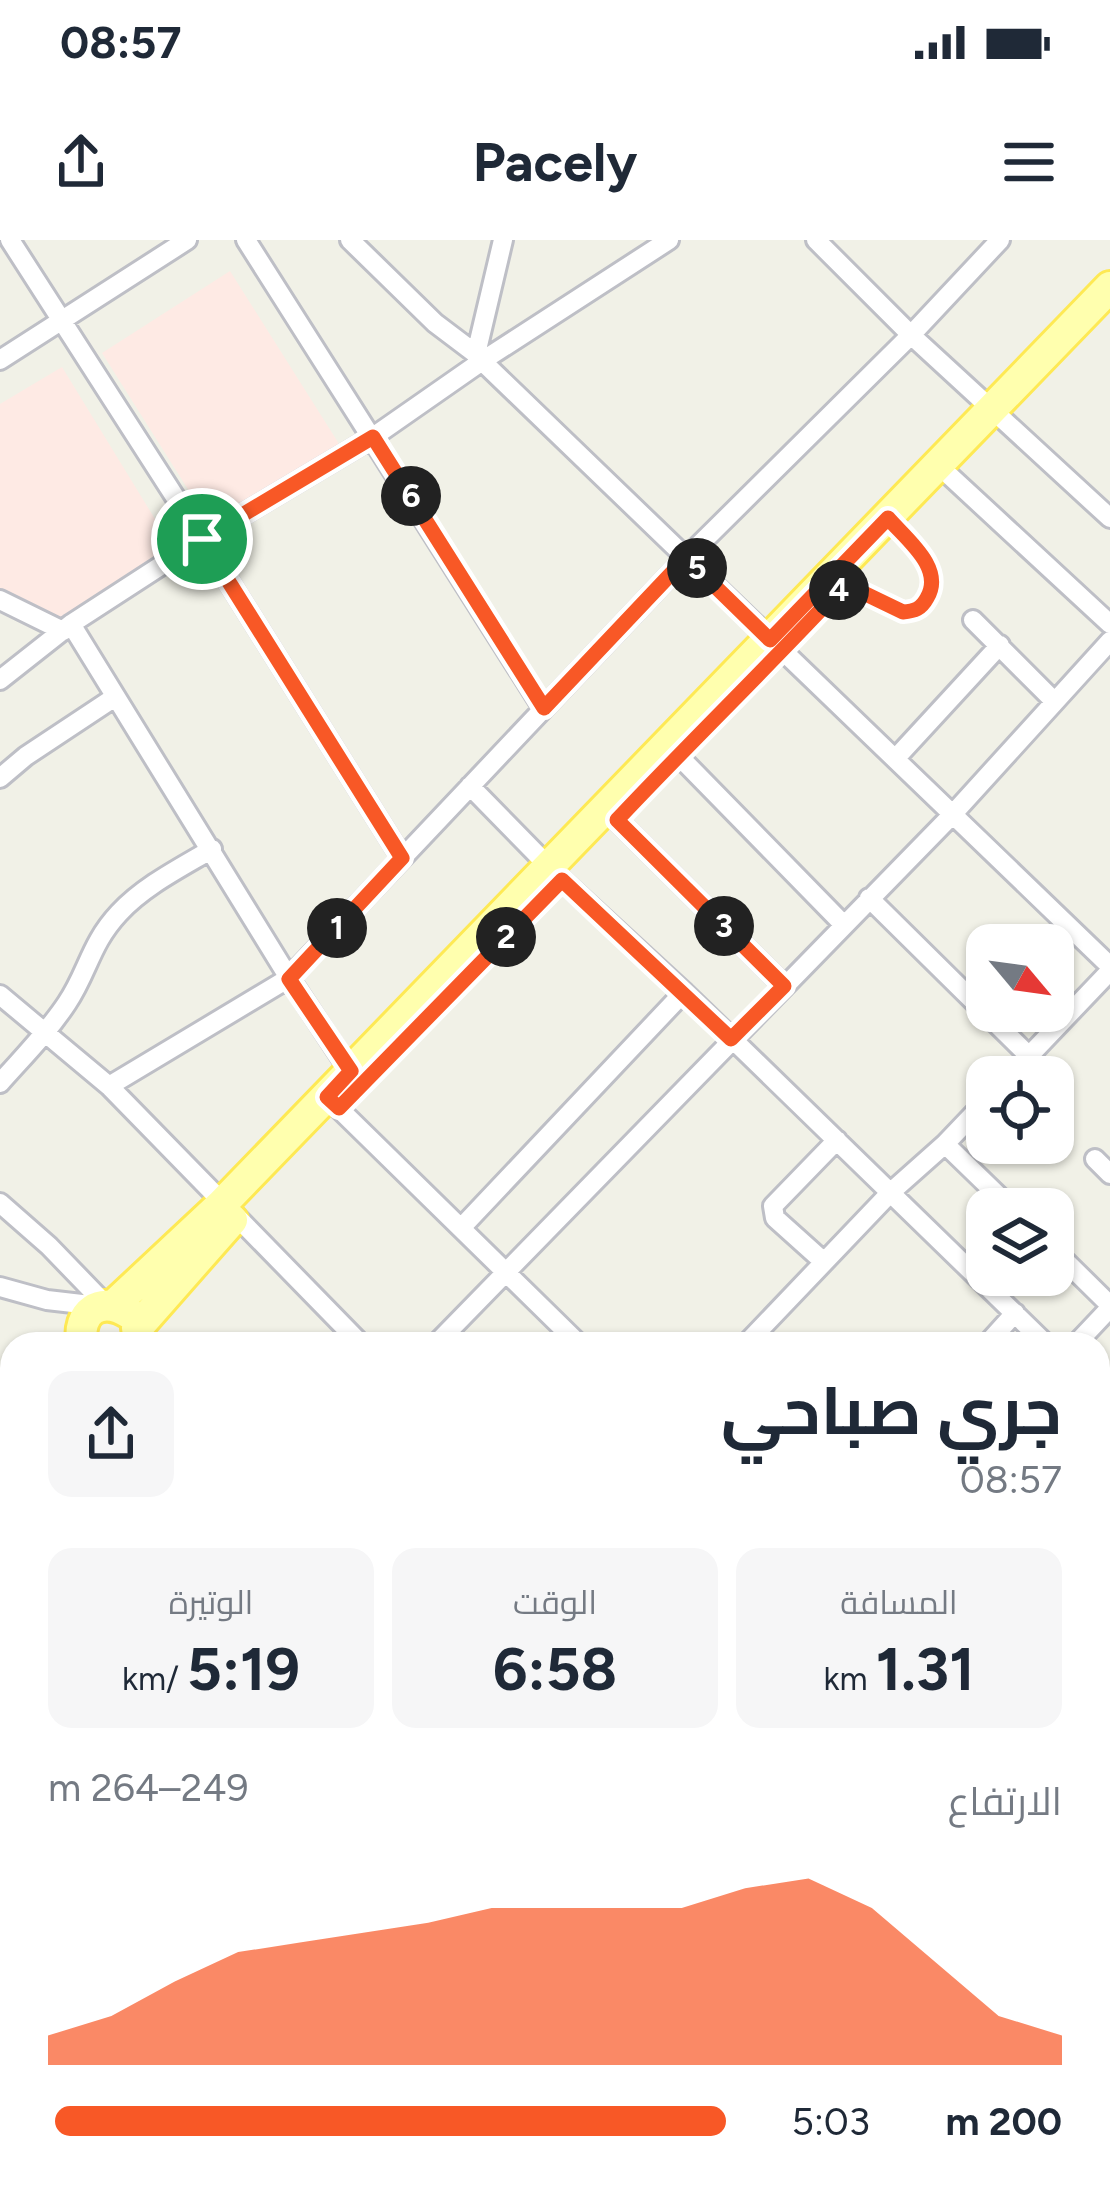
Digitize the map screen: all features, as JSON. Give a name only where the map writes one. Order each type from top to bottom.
[{"type":"main road","points":[[92,1325],[178,1264],[893,524],[1110,287]]},
{"type":"main road","points":[[893,524],[950,476],[998,413],[1110,313]]},
{"type":"main road","points":[[556,873],[617,820],[671,749]]},
{"type":"main road","points":[[141,1332],[178,1264]]},
{"type":"main road","points":[[92,1325],[129,1313],[135,1332]]},
{"type":"street","points":[[10,240],[402,858]]},
{"type":"street","points":[[0,359],[187,240]]},
{"type":"street","points":[[246,240],[544,708]]},
{"type":"street","points":[[350,240],[435,323],[479,357],[1110,968],[1029,1056],[869,898]]},
{"type":"street","points":[[479,357],[503,240]]},
{"type":"street","points":[[0,680],[67,628],[202,539],[373,437],[479,357],[669,240]]},
{"type":"street","points":[[109,1086],[289,979],[686,558],[1000,240]]},
{"type":"street","points":[[828,244],[911,335],[1110,518]]},
{"type":"street","points":[[950,476],[1110,624]]},
{"type":"street","points":[[0,600],[67,628],[212,849],[289,979],[344,1091],[461,1228],[566,1332]]},
{"type":"street","points":[[973,620],[1054,701]]},
{"type":"street","points":[[448,1332],[952,815],[1110,641]]},
{"type":"street","points":[[895,759],[1000,645]]},
{"type":"street","points":[[0,778],[115,697]]},
{"type":"street","points":[[671,749],[843,924]]},
{"type":"street","points":[[470,786],[1034,1332]]},
{"type":"street","points":[[617,820],[784,986]]},
{"type":"street","points":[[0,1083],[69,1000],[103,932],[122,909],[212,849]]},
{"type":"street","points":[[461,1228],[684,992]]},
{"type":"street","points":[[0,995],[109,1086],[349,1332]]},
{"type":"street","points":[[757,1332],[891,1192],[966,1122]]},
{"type":"street","points":[[824,1262],[775,1218],[773,1206],[837,1141]]},
{"type":"street","points":[[945,1144],[990,1188]]},
{"type":"street","points":[[1094,1159],[1110,1174]]},
{"type":"street","points":[[0,1203],[49,1246],[92,1325]]},
{"type":"street","points":[[1074,1271],[1110,1307],[1087,1332]]},
{"type":"street","points":[[0,1287],[47,1300],[92,1325]]},
{"type":"street","points":[[47,1300],[92,1325]]},
{"type":"street","points":[[998,1332],[1015,1313]]},
{"type":"lane","points":[[837,580],[903,612],[922,606],[933,586],[931,569],[893,524]]},
{"type":"shaded area","points":[[230,271],[341,447],[213,529],[102,353]]},
{"type":"shaded area","points":[[62,367],[177,555],[61,623],[0,596],[0,404]]},
{"type":"route","points":[[373,437],[544,708],[686,558],[770,640],[888,518],[931,569],[933,586],[922,606],[903,612],[845,584],[617,820],[784,986],[731,1039],[562,880],[339,1108],[327,1097],[351,1071],[289,979],[402,858],[202,539],[373,437]]}]
